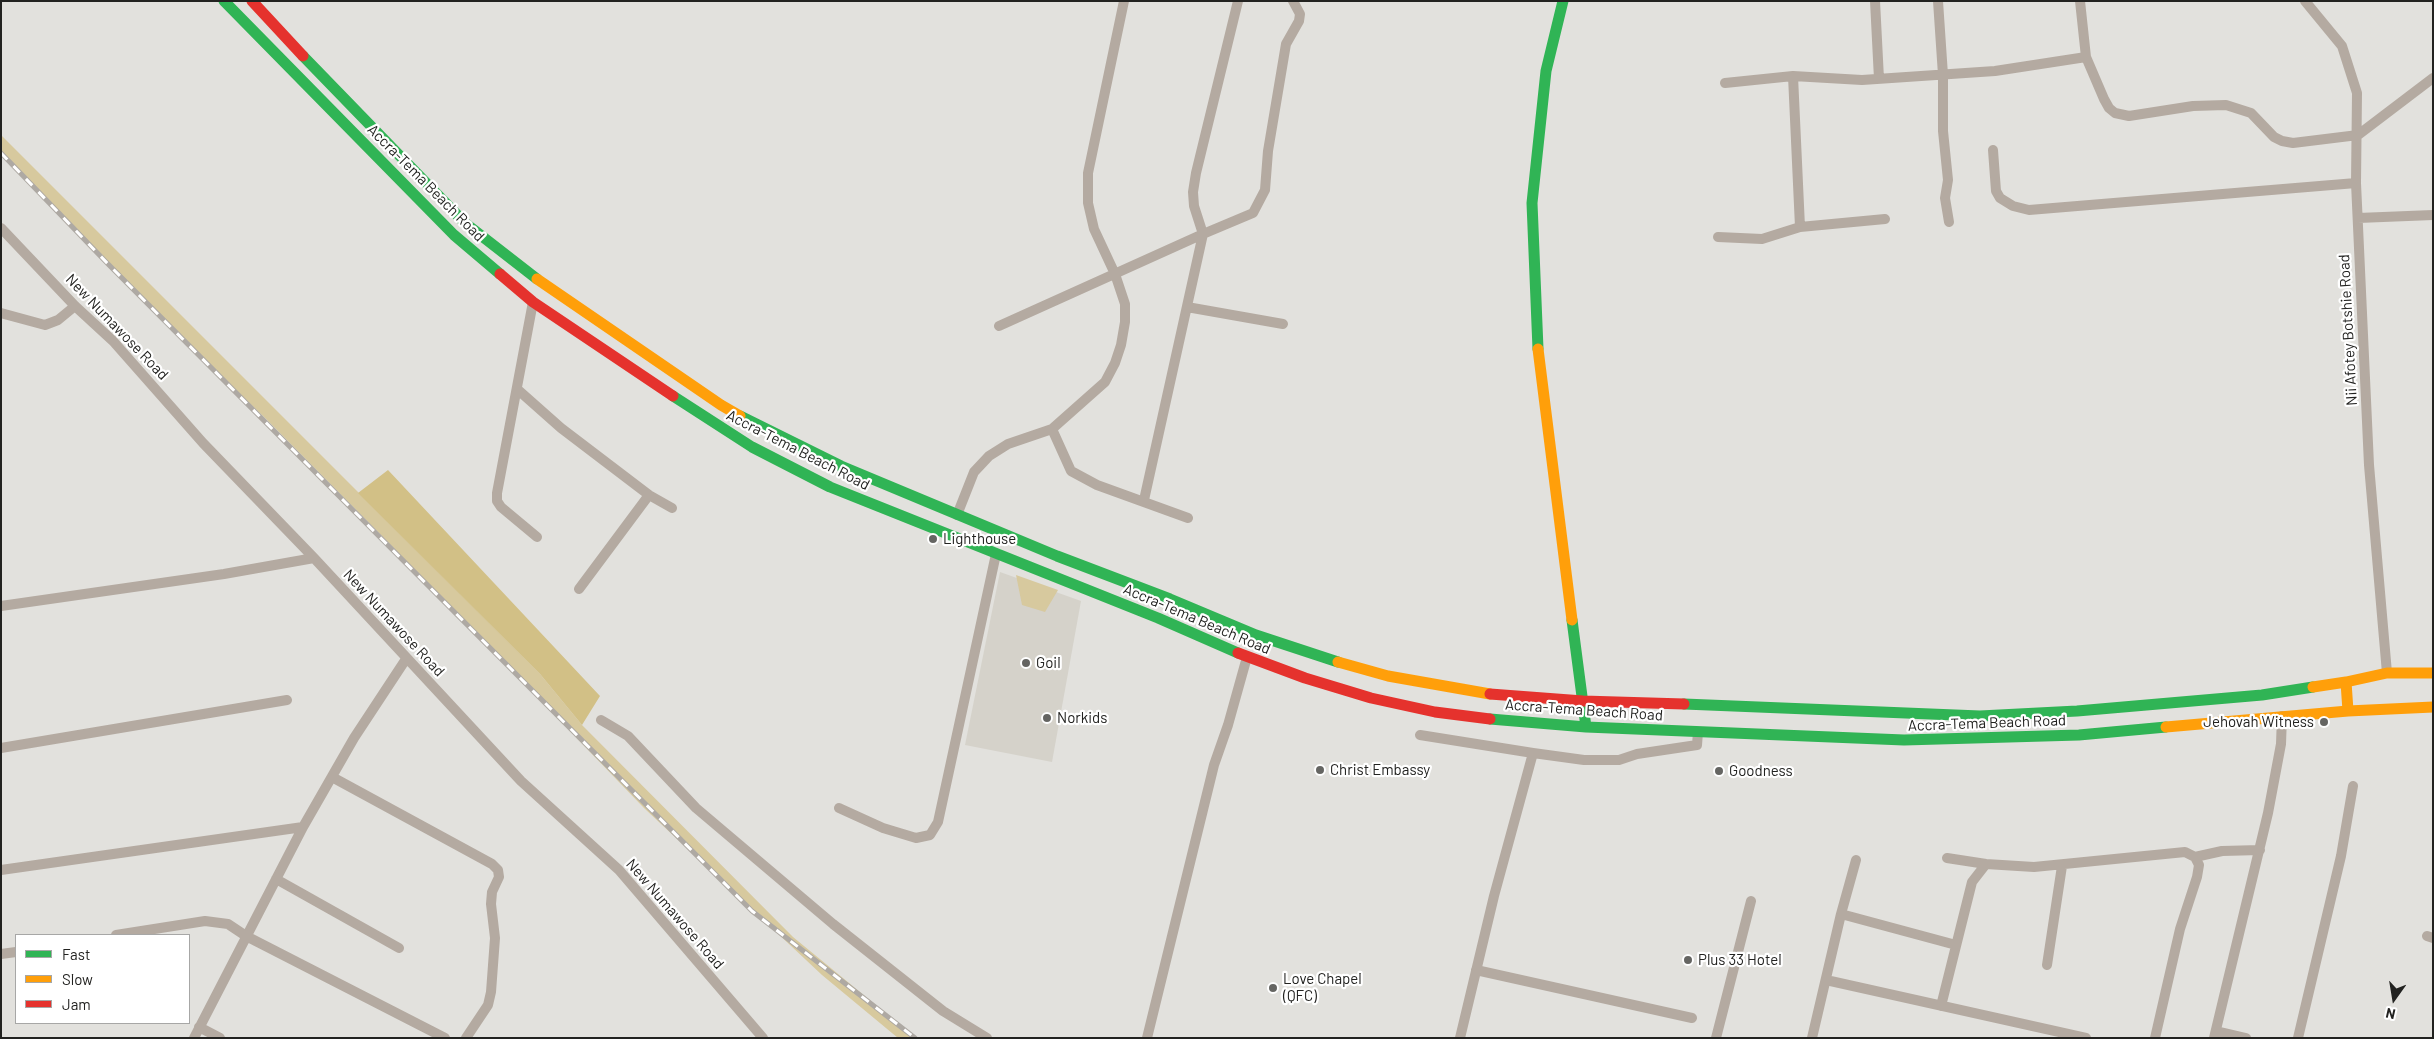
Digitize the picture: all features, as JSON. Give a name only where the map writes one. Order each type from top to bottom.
[{"type":"main road","name":"Accra-Tema Beach Road","points":[[224,1],[454,235],[533,302],[709,421],[752,447],[830,487],[1158,618],[1247,657],[1305,678],[1371,698],[1434,712],[1586,727],[1913,740],[2079,735],[2282,716],[2433,707]]},
{"type":"main road","name":"Accra-Tema Beach Road","points":[[252,1],[465,223],[544,284],[728,409],[841,466],[957,515],[1256,635],[1311,654],[1388,676],[1443,688],[1494,695],[1583,701],[1800,707],[1980,716],[2077,711],[2262,695],[2346,682],[2387,673],[2433,673]]},
{"type":"main road","points":[[1563,1],[1546,71],[1532,203],[1538,346],[1586,727]]},
{"type":"main road","points":[[1247,657],[1256,635]]},
{"type":"main road","points":[[2346,682],[2348,711]]},
{"type":"street","points":[[957,515],[974,472],[989,456],[1008,444],[1052,429],[1105,382],[1122,345],[1125,304],[1115,274],[1094,229],[1088,203],[1088,173],[1124,1]]},
{"type":"street","points":[[1144,500],[1203,234],[1194,206],[1193,192],[1238,1]]},
{"type":"street","points":[[1000,326],[1253,213],[1265,190],[1268,151],[1286,44],[1299,21],[1300,14],[1293,1]]},
{"type":"street","points":[[1875,1],[1879,79]]},
{"type":"street","points":[[1938,1],[1943,74],[1943,131],[1948,180],[1944,198],[1949,222]]},
{"type":"street","points":[[2080,1],[2086,57],[2109,108],[2116,113],[2129,116],[2143,116],[2193,106],[2226,105],[2251,113],[2274,137],[2282,141],[2293,143],[2358,135],[2433,78]]},
{"type":"street","name":"Nii Afotey Botshie Road","points":[[2305,1],[2342,46],[2357,93],[2356,183],[2369,465],[2387,673]]},
{"type":"street","points":[[1725,83],[1793,76],[1879,79],[1995,71],[2086,57]]},
{"type":"street","points":[[1793,76],[1800,227]]},
{"type":"street","points":[[1993,150],[1996,192],[2000,198],[2013,206],[2029,210],[2356,183]]},
{"type":"street","points":[[2358,218],[2433,214]]},
{"type":"street","points":[[1718,237],[1762,239],[1800,227],[1885,219]]},
{"type":"street","name":"New Numawose Road","points":[[1,228],[75,306],[113,342],[203,443],[314,558],[521,781],[610,860],[763,1038]]},
{"type":"street","points":[[533,302],[497,501],[536,537]]},
{"type":"street","points":[[1,312],[45,325],[58,320],[75,306]]},
{"type":"street","points":[[1187,307],[1283,324]]},
{"type":"street","points":[[517,389],[561,428],[649,495],[672,508]]},
{"type":"street","points":[[1052,429],[1071,471],[1097,485],[1144,500],[1188,518]]},
{"type":"street","points":[[579,589],[649,495]]},
{"type":"street","points":[[839,808],[891,830],[916,838],[930,835],[938,822],[996,554]]},
{"type":"street","points":[[1,606],[224,574],[314,558]]},
{"type":"street","points":[[1146,1038],[1214,765],[1228,725],[1247,657]]},
{"type":"street","points":[[194,1038],[303,827],[354,738],[406,659]]},
{"type":"street","points":[[1,748],[287,700]]},
{"type":"street","points":[[2246,1038],[2215,1034],[2260,850],[2281,744],[2282,716]]},
{"type":"street","points":[[600,720],[628,736],[696,808],[833,924],[943,1011],[987,1038]]},
{"type":"street","points":[[1420,734],[1584,760],[1619,760],[1637,754],[1697,745],[1698,732]]},
{"type":"street","points":[[1460,1038],[1496,886],[1533,753]]},
{"type":"street","points":[[332,777],[492,864],[498,870],[499,877],[492,892],[491,904],[495,938],[491,992],[488,1005],[466,1038]]},
{"type":"street","points":[[2298,1038],[2341,856],[2353,786]]},
{"type":"street","points":[[1,870],[303,827]]},
{"type":"street","points":[[1947,858],[1986,864],[2062,866],[2185,852],[2195,857],[2222,851],[2260,850]]},
{"type":"street","points":[[2154,1038],[2180,929],[2198,877],[2199,866],[2195,857]]},
{"type":"street","points":[[1812,1038],[1841,914],[1856,860]]},
{"type":"street","points":[[1942,1006],[1972,882],[1986,864]]},
{"type":"street","points":[[2047,965],[2062,866]]},
{"type":"street","points":[[276,879],[399,948]]},
{"type":"street","points":[[1716,1038],[1751,900]]},
{"type":"street","points":[[1841,914],[1956,945]]},
{"type":"street","points":[[123,934],[216,921],[228,924],[246,936],[445,1038]]},
{"type":"street","points":[[1,954],[15,952]]},
{"type":"street","points":[[1476,970],[1692,1018]]},
{"type":"street","points":[[1826,980],[2086,1038]]},
{"type":"street","points":[[199,1027],[220,1038]]},
{"type":"shaded area","points":[[1,135],[540,674],[582,725],[793,937],[916,1038],[898,1038],[822,975],[644,808],[381,535],[265,418],[142,300],[1,154]]},
{"type":"shaded area","points":[[388,470],[600,696],[582,725],[540,674],[358,493]]},
{"type":"shaded area","points":[[1000,572],[1081,601],[1052,762],[965,745]]},
{"type":"shaded area","points":[[1016,575],[1058,590],[1045,612],[1022,605]]},
{"type":"railway","points":[[1,153],[109,265],[752,911],[915,1038]]},
{"type":"traffic: fast","points":[[224,1],[454,235],[500,274]]},
{"type":"traffic: fast","points":[[1538,349],[1532,203],[1546,71],[1563,1]]},
{"type":"traffic: fast","points":[[303,56],[465,223],[537,279]]},
{"type":"traffic: fast","points":[[673,396],[752,447],[830,487],[1158,618],[1238,653]]},
{"type":"traffic: fast","points":[[740,416],[841,466],[1057,556],[1170,599],[1256,635],[1338,662]]},
{"type":"traffic: fast","points":[[1572,620],[1586,727]]},
{"type":"traffic: fast","points":[[1684,704],[1980,716],[2077,711],[2262,695],[2313,687]]},
{"type":"traffic: fast","points":[[1490,719],[1586,727],[1904,740],[2079,735],[2166,727]]},
{"type":"traffic: slow","points":[[537,279],[721,405],[740,416]]},
{"type":"traffic: slow","points":[[1538,349],[1572,620]]},
{"type":"traffic: slow","points":[[1338,662],[1388,676],[1490,694]]},
{"type":"traffic: slow","points":[[2346,682],[2387,673],[2433,673]]},
{"type":"traffic: slow","points":[[2166,727],[2348,711],[2346,682],[2313,687]]},
{"type":"traffic: slow","points":[[2348,711],[2433,707]]},
{"type":"traffic: jam","points":[[252,1],[303,56]]},
{"type":"traffic: jam","points":[[500,274],[533,302],[673,396]]},
{"type":"traffic: jam","points":[[1238,653],[1305,678],[1371,698],[1435,712],[1490,719]]},
{"type":"traffic: jam","points":[[1490,694],[1583,701],[1684,704]]},
{"type":"place","name":"Lighthouse","points":[[933,539]]},
{"type":"place","name":"Goil","points":[[1026,663]]},
{"type":"place","name":"Norkids","points":[[1047,718]]},
{"type":"place","name":"Jehovah Witness","points":[[2324,722]]},
{"type":"place","name":"Christ Embassy","points":[[1320,770]]},
{"type":"place","name":"Goodness","points":[[1719,771]]},
{"type":"place","name":"Plus 33 Hotel","points":[[1688,960]]},
{"type":"place","name":"Love Chapel (QFC)","points":[[1273,988]]}]
